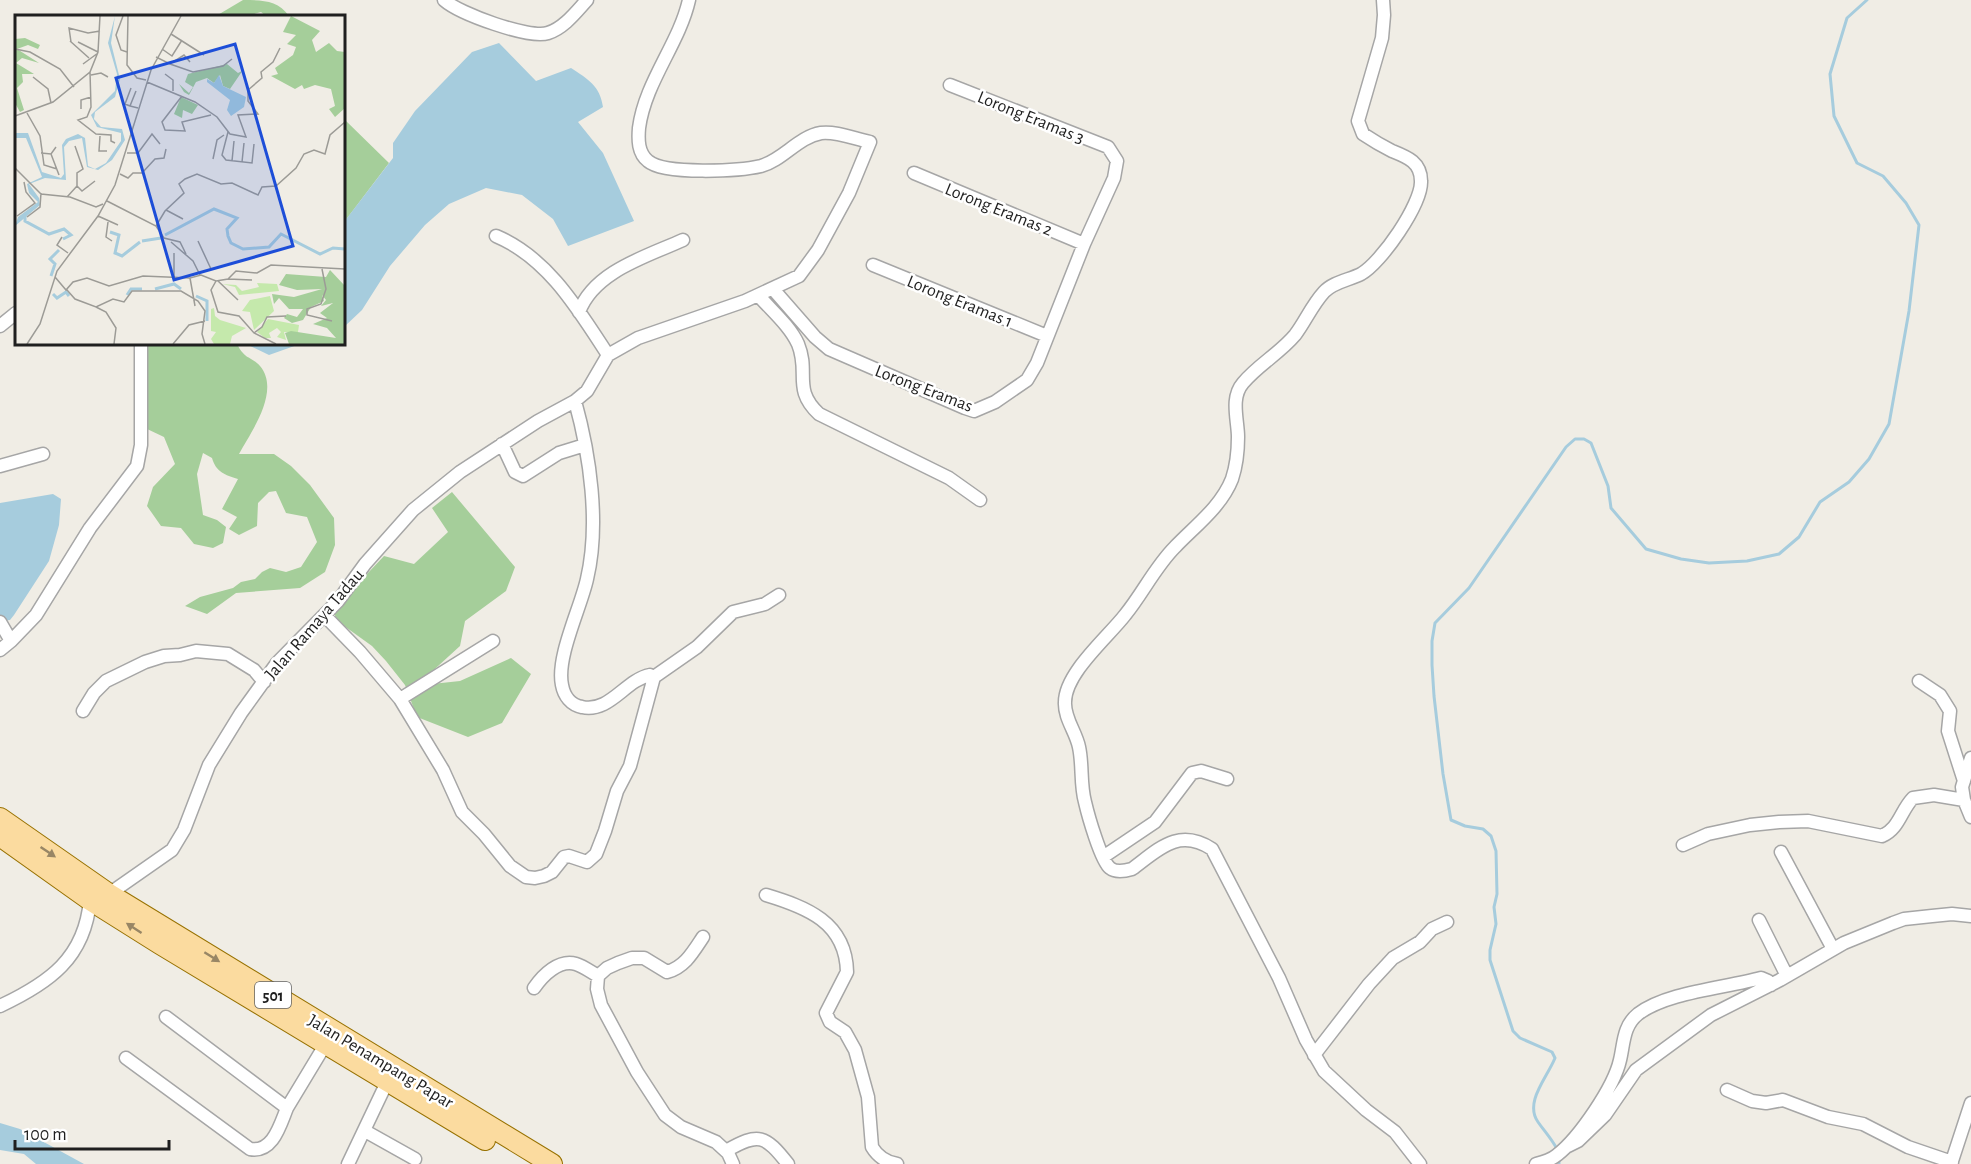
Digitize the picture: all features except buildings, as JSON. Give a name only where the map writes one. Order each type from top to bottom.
[{"type":"main road","name":"Jalan Penampang Papar","points":[[0,818],[100,897],[325,1045],[526,1164]]},
{"type":"main road","name":"Jalan Penampang Papar","points":[[0,836],[552,1164]]},
{"type":"street","points":[[444,0],[470,15],[540,34],[554,31],[587,0]]},
{"type":"street","points":[[654,677],[645,676],[611,700],[594,708],[583,708],[573,704],[566,696],[562,686],[561,675],[566,652],[587,579],[590,560],[592,516],[589,470],[575,401],[587,391],[608,355],[649,334],[759,296],[799,276],[818,250],[849,194],[870,142],[823,133],[802,141],[784,154],[762,165],[728,170],[684,170],[658,167],[648,162],[639,147],[642,116],[689,0]]},
{"type":"street","points":[[1383,0],[1382,38],[1360,112],[1359,126],[1363,134],[1370,139],[1392,151],[1403,154],[1415,163],[1420,172],[1421,185],[1418,195],[1395,237],[1373,265],[1362,273],[1326,290],[1294,336],[1241,384],[1235,408],[1238,448],[1232,478],[1226,490],[1199,525],[1163,561],[1126,614],[1073,677],[1066,694],[1065,707],[1079,746],[1084,799],[1103,857],[1110,868],[1126,871],[1132,869],[1164,844],[1194,841],[1212,849],[1324,1071],[1366,1110],[1395,1132],[1420,1164]]},
{"type":"street","name":"Lorong Eramas 3","points":[[950,85],[1112,150]]},
{"type":"street","name":"Lorong Eramas","points":[[773,289],[815,337],[837,354],[974,411],[995,402],[1026,380],[1033,372],[1084,244],[1116,172],[1118,161],[1112,150]]},
{"type":"street","name":"Lorong Eramas 2","points":[[914,173],[1084,244]]},
{"type":"street","points":[[496,237],[507,241],[542,266],[579,312],[608,355]]},
{"type":"street","points":[[579,312],[582,302],[598,283],[625,267],[683,240]]},
{"type":"street","name":"Lorong Eramas 1","points":[[873,265],[1047,336]]},
{"type":"street","points":[[759,296],[797,341],[803,358],[802,388],[804,396],[814,410],[949,478],[980,500]]},
{"type":"street","points":[[0,326],[15,314]]},
{"type":"street","points":[[0,650],[36,615],[100,513],[137,466],[141,445],[141,345]]},
{"type":"street","name":"Jalan Ramaya Tadau","points":[[100,897],[172,850],[184,830],[209,765],[277,663],[325,616],[365,564],[413,510],[442,485],[502,444],[575,401]]},
{"type":"street","points":[[502,444],[515,472],[520,476],[526,475],[559,453],[585,445]]},
{"type":"street","points":[[0,466],[43,454]]},
{"type":"street","points":[[325,616],[360,652],[400,699],[443,770],[466,818],[484,834],[516,872],[535,878],[552,872],[564,857],[569,856],[588,862],[596,854],[617,790],[633,755],[654,677],[697,647],[733,612],[765,604],[779,595]]},
{"type":"street","points":[[0,622],[10,641]]},
{"type":"street","points":[[400,699],[493,641]]},
{"type":"street","points":[[83,711],[94,693],[106,681],[145,662],[164,656],[196,651],[228,654],[254,670],[264,682]]},
{"type":"street","points":[[1919,681],[1940,695],[1950,711],[1948,731],[1964,781]]},
{"type":"street","points":[[1971,758],[1962,787],[1964,800],[1971,817]]},
{"type":"street","points":[[1103,857],[1155,822],[1192,772],[1201,771],[1227,779]]},
{"type":"street","points":[[1683,845],[1708,834],[1750,825],[1779,822],[1808,821],[1882,836],[1889,834],[1895,827],[1907,804],[1913,798],[1934,795],[1964,800]]},
{"type":"street","points":[[1781,852],[1833,949]]},
{"type":"street","points":[[766,895],[812,911],[830,926],[840,942],[847,972],[826,1013],[830,1022],[845,1032],[852,1044],[868,1097],[872,1147],[876,1154],[897,1164]]},
{"type":"street","points":[[0,1006],[51,977],[66,964],[75,951],[100,897]]},
{"type":"street","points":[[1568,1146],[1578,1141],[1605,1115],[1636,1070],[1711,1015],[1771,985],[1844,943],[1904,919],[1952,914],[1971,916]]},
{"type":"street","points":[[1759,920],[1787,976]]},
{"type":"street","points":[[1314,1055],[1368,984],[1390,961],[1420,942],[1432,929],[1447,922]]},
{"type":"street","points":[[703,937],[683,964],[673,970],[663,971],[639,957],[607,968],[598,976],[597,988],[601,1005],[660,1109],[681,1127],[716,1142],[726,1150],[733,1164]]},
{"type":"street","points":[[534,988],[551,970],[563,964],[577,964],[598,976]]},
{"type":"street","points":[[1536,1164],[1556,1157],[1590,1119],[1620,1062],[1630,1022],[1639,1013],[1653,1006],[1702,991],[1761,978],[1771,985]]},
{"type":"street","points":[[166,1017],[287,1108]]},
{"type":"street","points":[[126,1058],[250,1149],[258,1150],[267,1147],[274,1137],[287,1108],[325,1045]]},
{"type":"street","points":[[1620,1062],[1625,1084]]},
{"type":"street","points":[[348,1164],[387,1082]]},
{"type":"street","points":[[1727,1090],[1752,1101],[1766,1103],[1783,1100],[1828,1117],[1863,1124],[1908,1147],[1952,1163],[1971,1103]]},
{"type":"street","points":[[365,1131],[415,1159]]},
{"type":"street","points":[[726,1150],[746,1139],[762,1140],[772,1144],[788,1164]]},
{"type":"green space","points":[[243,0],[275,4],[288,15],[265,15],[261,12],[250,15],[218,15]]},
{"type":"green space","points":[[345,120],[389,163],[345,221]]},
{"type":"green space","points":[[144,345],[238,345],[245,355],[260,366],[266,376],[267,387],[262,411],[239,454],[274,454],[291,466],[310,485],[334,518],[335,545],[325,572],[300,588],[236,593],[207,614],[185,606],[200,597],[255,579],[270,568],[286,572],[301,567],[317,542],[307,517],[286,513],[276,491],[269,492],[258,503],[257,526],[239,535],[229,529],[237,517],[222,509],[238,479],[222,472],[216,467],[212,458],[203,453],[197,474],[203,515],[217,520],[226,527],[223,543],[213,548],[194,544],[181,528],[161,526],[147,506],[153,487],[175,464],[164,437],[145,428]]},
{"type":"green space","points":[[452,492],[515,567],[506,591],[465,621],[460,646],[426,677],[432,684],[460,681],[511,658],[531,674],[502,723],[468,737],[417,717],[405,685],[386,661],[372,646],[340,623],[332,611],[384,556],[414,564],[448,532],[432,508]]},
{"type":"water","points":[[499,43],[536,81],[571,68],[596,88],[603,107],[578,122],[603,153],[634,221],[568,246],[553,219],[522,195],[486,188],[449,204],[425,225],[390,266],[362,310],[345,326],[345,221],[393,158],[393,143],[415,111],[472,52]]},
{"type":"water","points":[[248,345],[297,345],[269,355]]},
{"type":"water","points":[[53,494],[61,499],[59,525],[49,561],[14,615],[10,620],[3,621],[0,616],[0,503]]},
{"type":"water","points":[[0,1123],[20,1129],[84,1164],[36,1164],[24,1154],[0,1150]]},
{"type":"waterway","points":[[1557,1149],[1534,1114],[1535,1098],[1555,1058],[1552,1052],[1520,1038],[1513,1031],[1490,960],[1496,924],[1494,907],[1497,894],[1496,851],[1491,836],[1483,829],[1465,826],[1451,820],[1434,696],[1432,641],[1435,623],[1469,588],[1566,447],[1575,439],[1584,439],[1591,443],[1608,486],[1611,508],[1646,549],[1681,559],[1709,563],[1747,561],[1779,554],[1799,537],[1820,502],[1849,482],[1869,459],[1889,424],[1909,311],[1919,225],[1906,203],[1883,176],[1857,163],[1834,116],[1830,74],[1847,18],[1867,0]]}]
